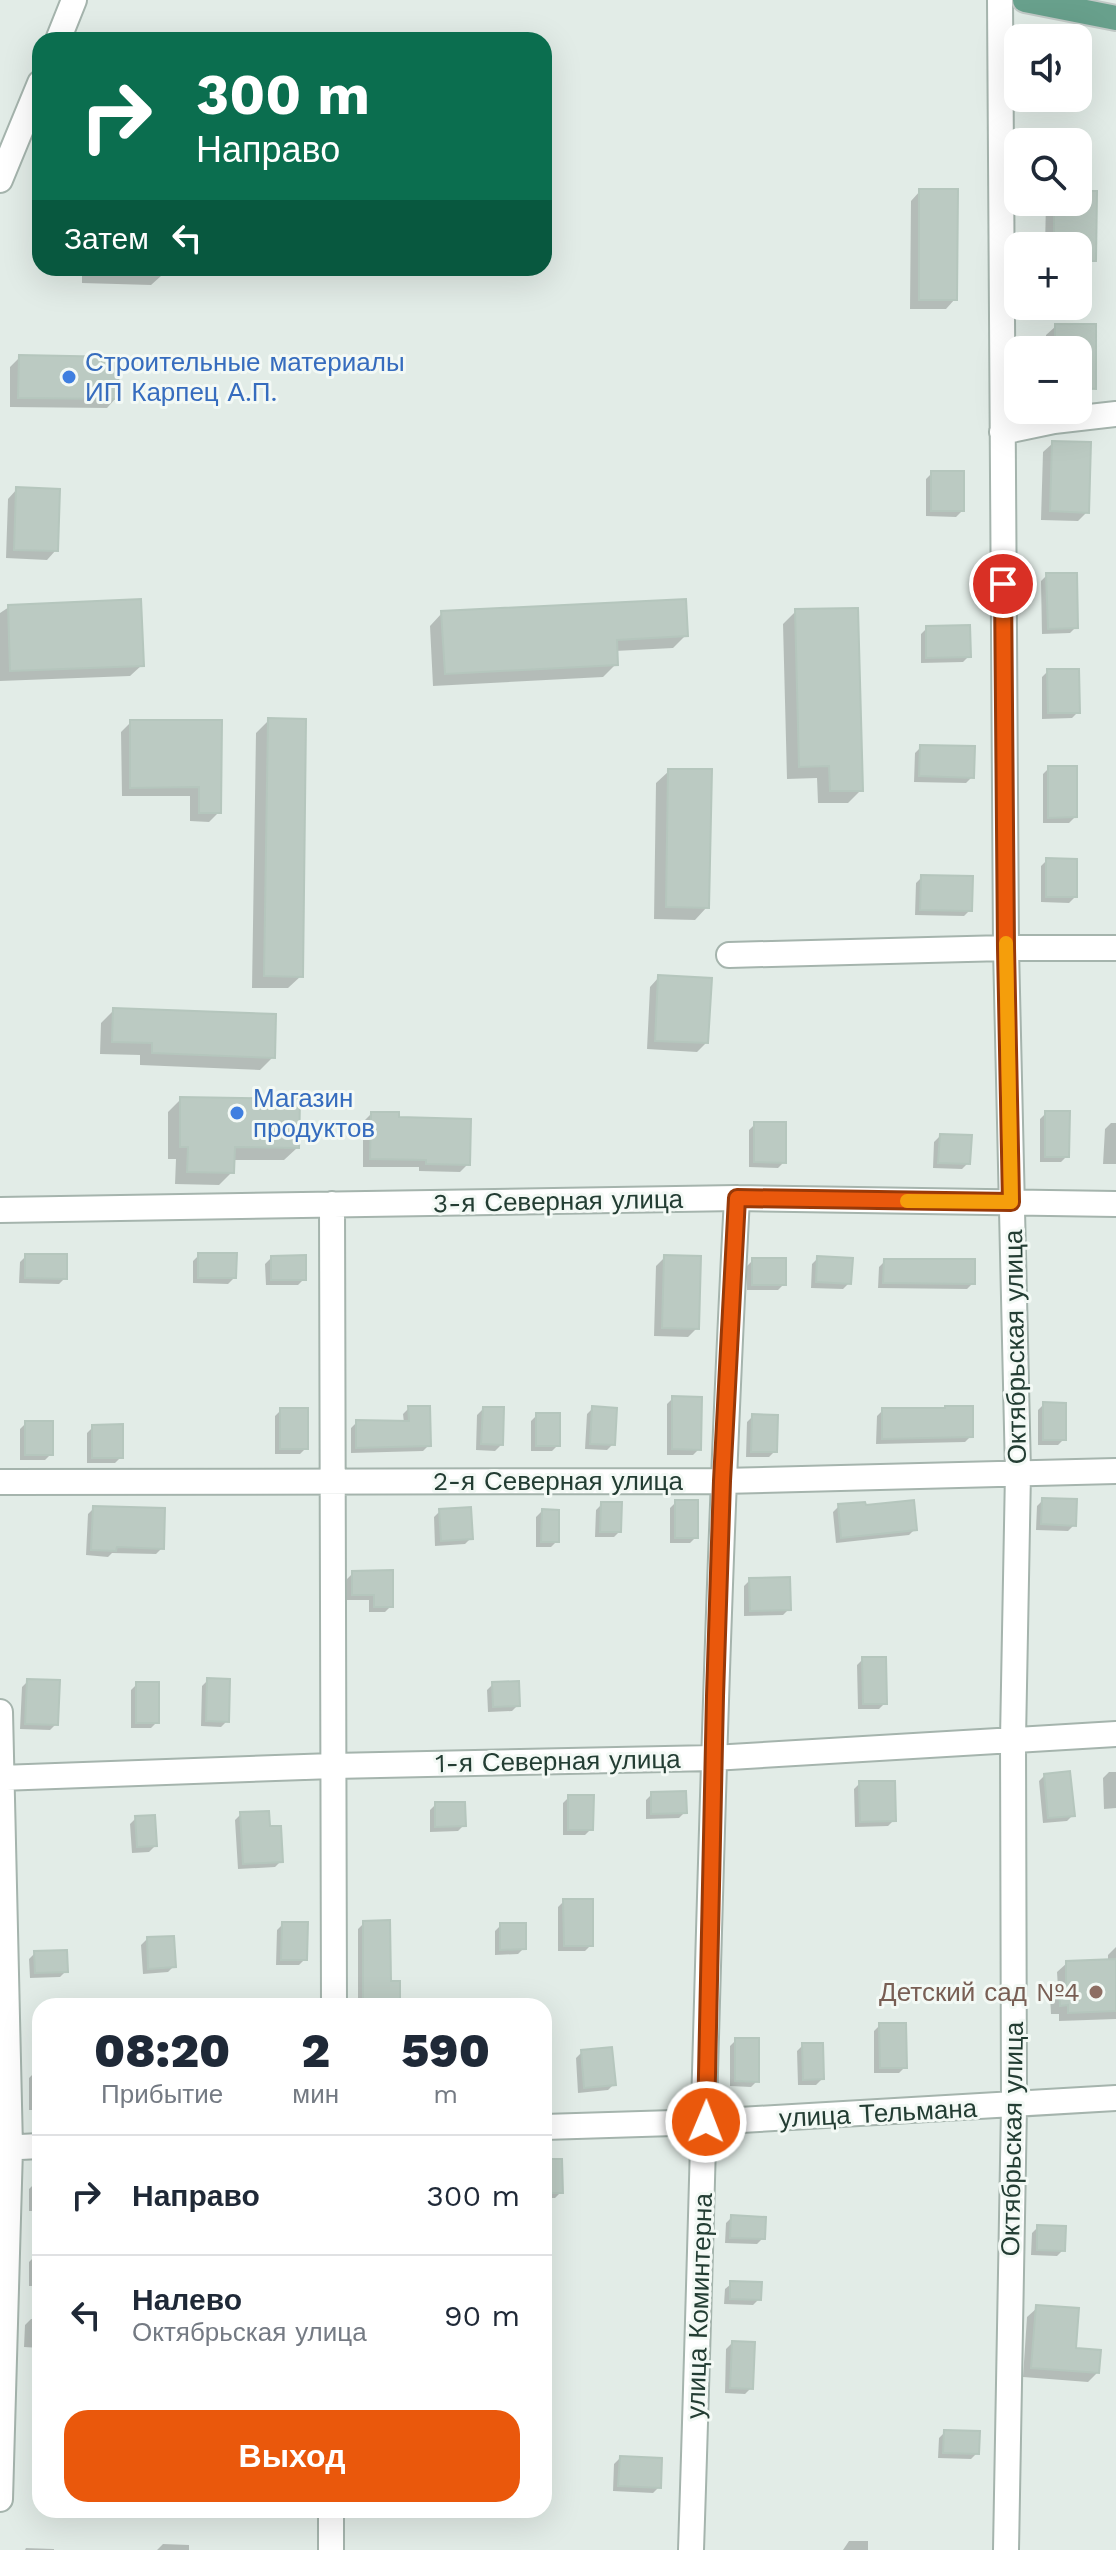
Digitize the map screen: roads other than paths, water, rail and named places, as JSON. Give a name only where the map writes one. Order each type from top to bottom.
[{"type":"main road","points":[[1025,0],[1116,18]]},
{"type":"street","points":[[61,32],[74,0]]},
{"type":"street","name":"Октябрьская улица","points":[[1000,0],[1006,948],[1018,1472],[1013,1739],[1014,2106],[1006,2550]]},
{"type":"street","points":[[0,180],[32,102]]},
{"type":"street","points":[[1002,432],[1054,421],[1116,414]]},
{"type":"street","points":[[729,955],[1116,948]]},
{"type":"street","name":"3-я Северная улица","points":[[0,1210],[737,1198],[1116,1204]]},
{"type":"street","name":"улица Коминтерна","points":[[691,2550],[706,2122],[722,1481],[737,1198]]},
{"type":"street","points":[[332,1204],[334,1998]]},
{"type":"street","name":"2-я Северная улица","points":[[0,1482],[722,1481],[1116,1471]]},
{"type":"street","points":[[0,1712],[5,2148],[0,2499]]},
{"type":"street","name":"1-я Северная улица","points":[[0,1778],[333,1766],[713,1758],[1116,1734]]},
{"type":"street","name":"улица Тельмана","points":[[552,2127],[706,2122],[1116,2098]]},
{"type":"street","points":[[5,2148],[32,2146]]},
{"type":"street","points":[[331,2518],[331,2550]]},
{"type":"place","name":"Строительные материалы ИП Карпец А.П.","points":[[69,377]]},
{"type":"place","name":"Магазин продуктов","points":[[237,1113]]},
{"type":"place","name":"Детский сад №4","points":[[1096,1992]]}]
